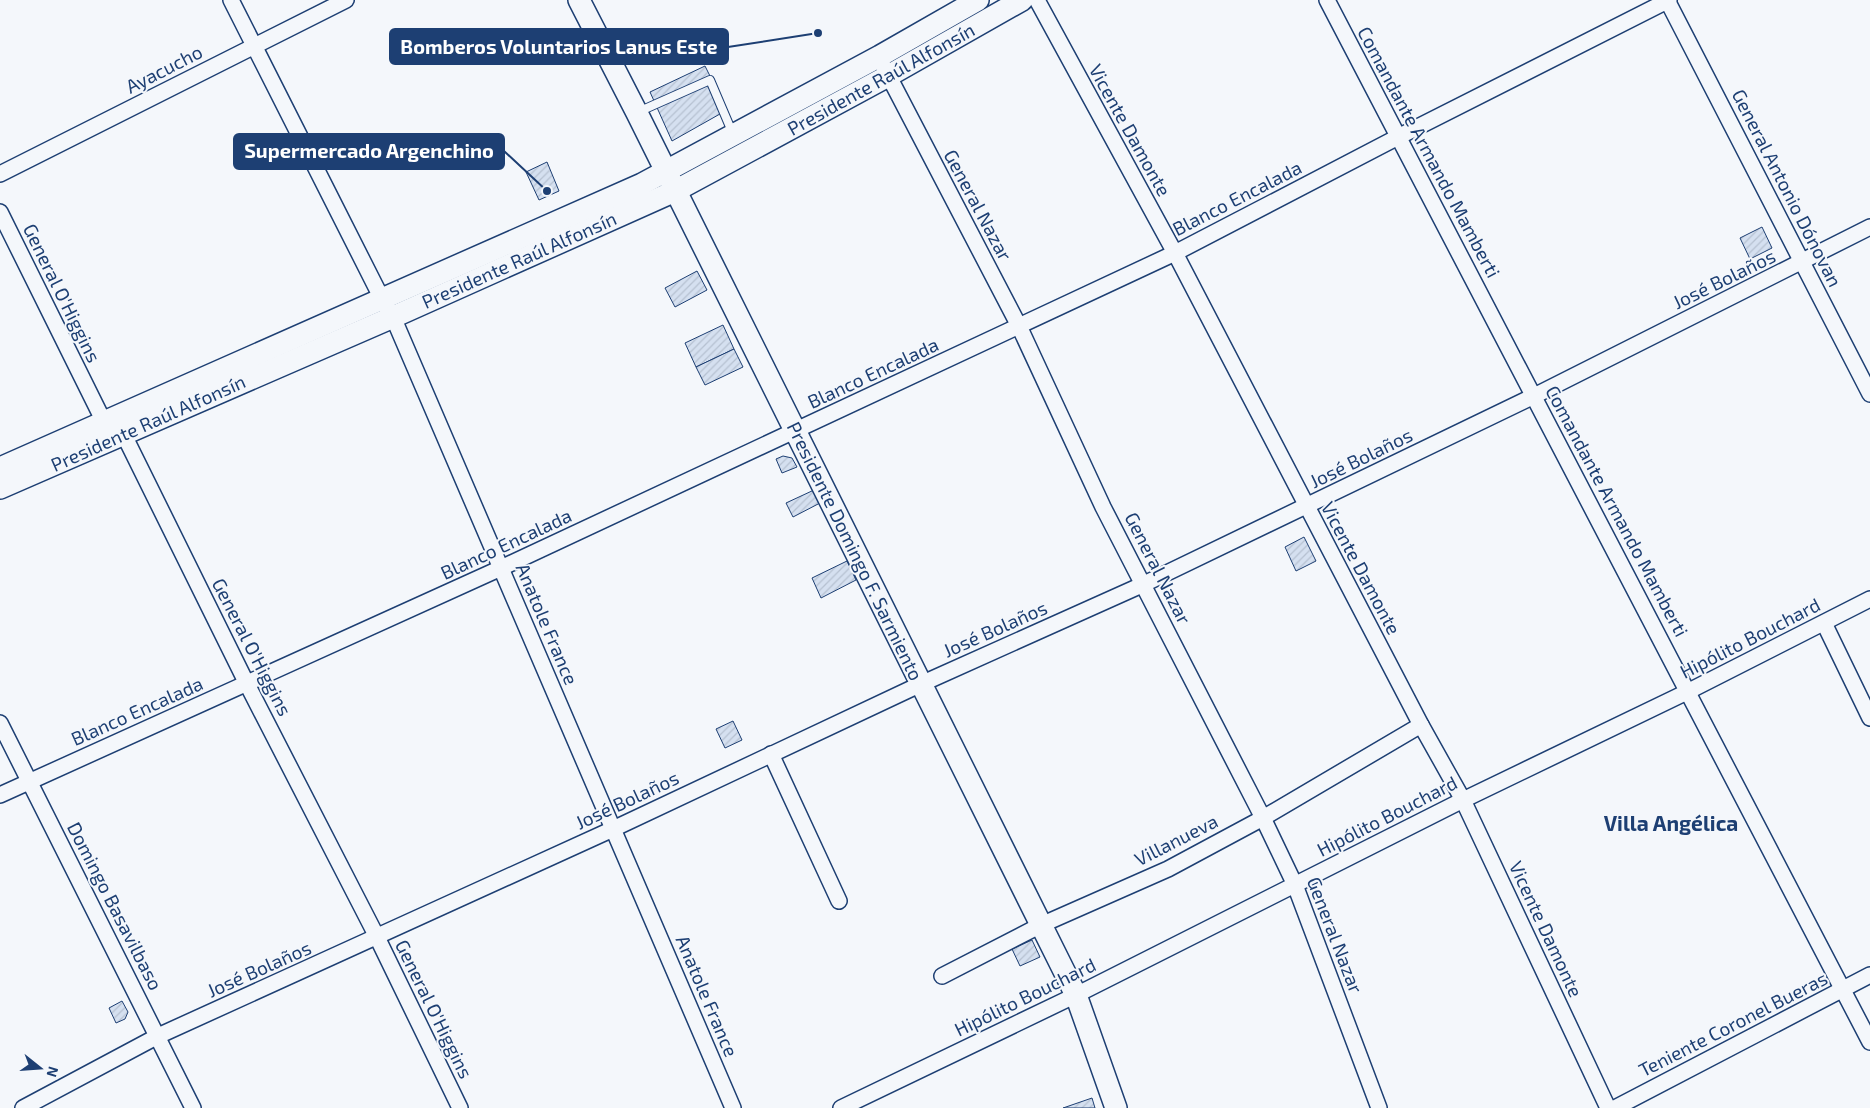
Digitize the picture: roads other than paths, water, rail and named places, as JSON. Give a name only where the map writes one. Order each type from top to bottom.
[{"type":"main road","name":"Presidente Domingo F. Sarmiento","points":[[579,0],[1076,994],[1116,1108]]},
{"type":"main road","name":"Presidente Raúl Alfonsín","points":[[0,468],[642,184],[880,56],[978,0]]},
{"type":"main road","name":"Presidente Raúl Alfonsín","points":[[0,488],[675,191],[888,76],[1022,0]]},
{"type":"street","name":"Anatole France","points":[[231,0],[392,317],[733,1108]]},
{"type":"street","name":"Ayacucho","points":[[0,174],[346,0]]},
{"type":"street","name":"Vicente Damonte","points":[[1037,0],[1175,253],[1306,507],[1421,725],[1463,800],[1608,1108]]},
{"type":"street","name":"Comandante Armando Mamberti","points":[[1327,0],[1689,691],[1870,1042]]},
{"type":"street","name":"Blanco Encalada","points":[[0,795],[796,432],[1175,253],[1668,0]]},
{"type":"street","name":"General Antonio Dónovan","points":[[1668,0],[1870,394]]},
{"type":"street","name":"General Nazar","points":[[880,56],[888,76],[1019,326],[1103,507],[1144,584],[1295,885],[1379,1108]]},
{"type":"street","name":"General O'Higgins","points":[[0,212],[104,422]]},
{"type":"street","name":"José Bolaños","points":[[22,1108],[158,1036],[613,829],[920,684],[1144,584],[1306,507],[1534,396],[1870,227]]},
{"type":"street","points":[[104,422],[123,433]]},
{"type":"street","name":"General O'Higgins","points":[[123,433],[247,684],[378,937],[460,1108]]},
{"type":"street","name":"Hipólito Bouchard","points":[[841,1108],[1076,994],[1463,800],[1689,691],[1870,599]]},
{"type":"street","points":[[1824,622],[1870,718]]},
{"type":"street","name":"Domingo Basavilbaso","points":[[0,723],[193,1108]]},
{"type":"street","name":"Villanueva","points":[[942,976],[1041,925],[1168,869],[1262,818],[1421,725]]},
{"type":"street","points":[[772,754],[839,901]]},
{"type":"street","name":"Teniente Coronel Bueras","points":[[1615,1108],[1870,975]]},
{"type":"lane","points":[[637,113],[710,80],[733,134]]},
{"type":"place","name":"Bomberos Voluntarios Lanus Este","points":[[818,33]]},
{"type":"place","name":"Supermercado Argenchino","points":[[547,191]]},
{"type":"district","name":"Villa Angélica","points":[[1671,824]]}]
